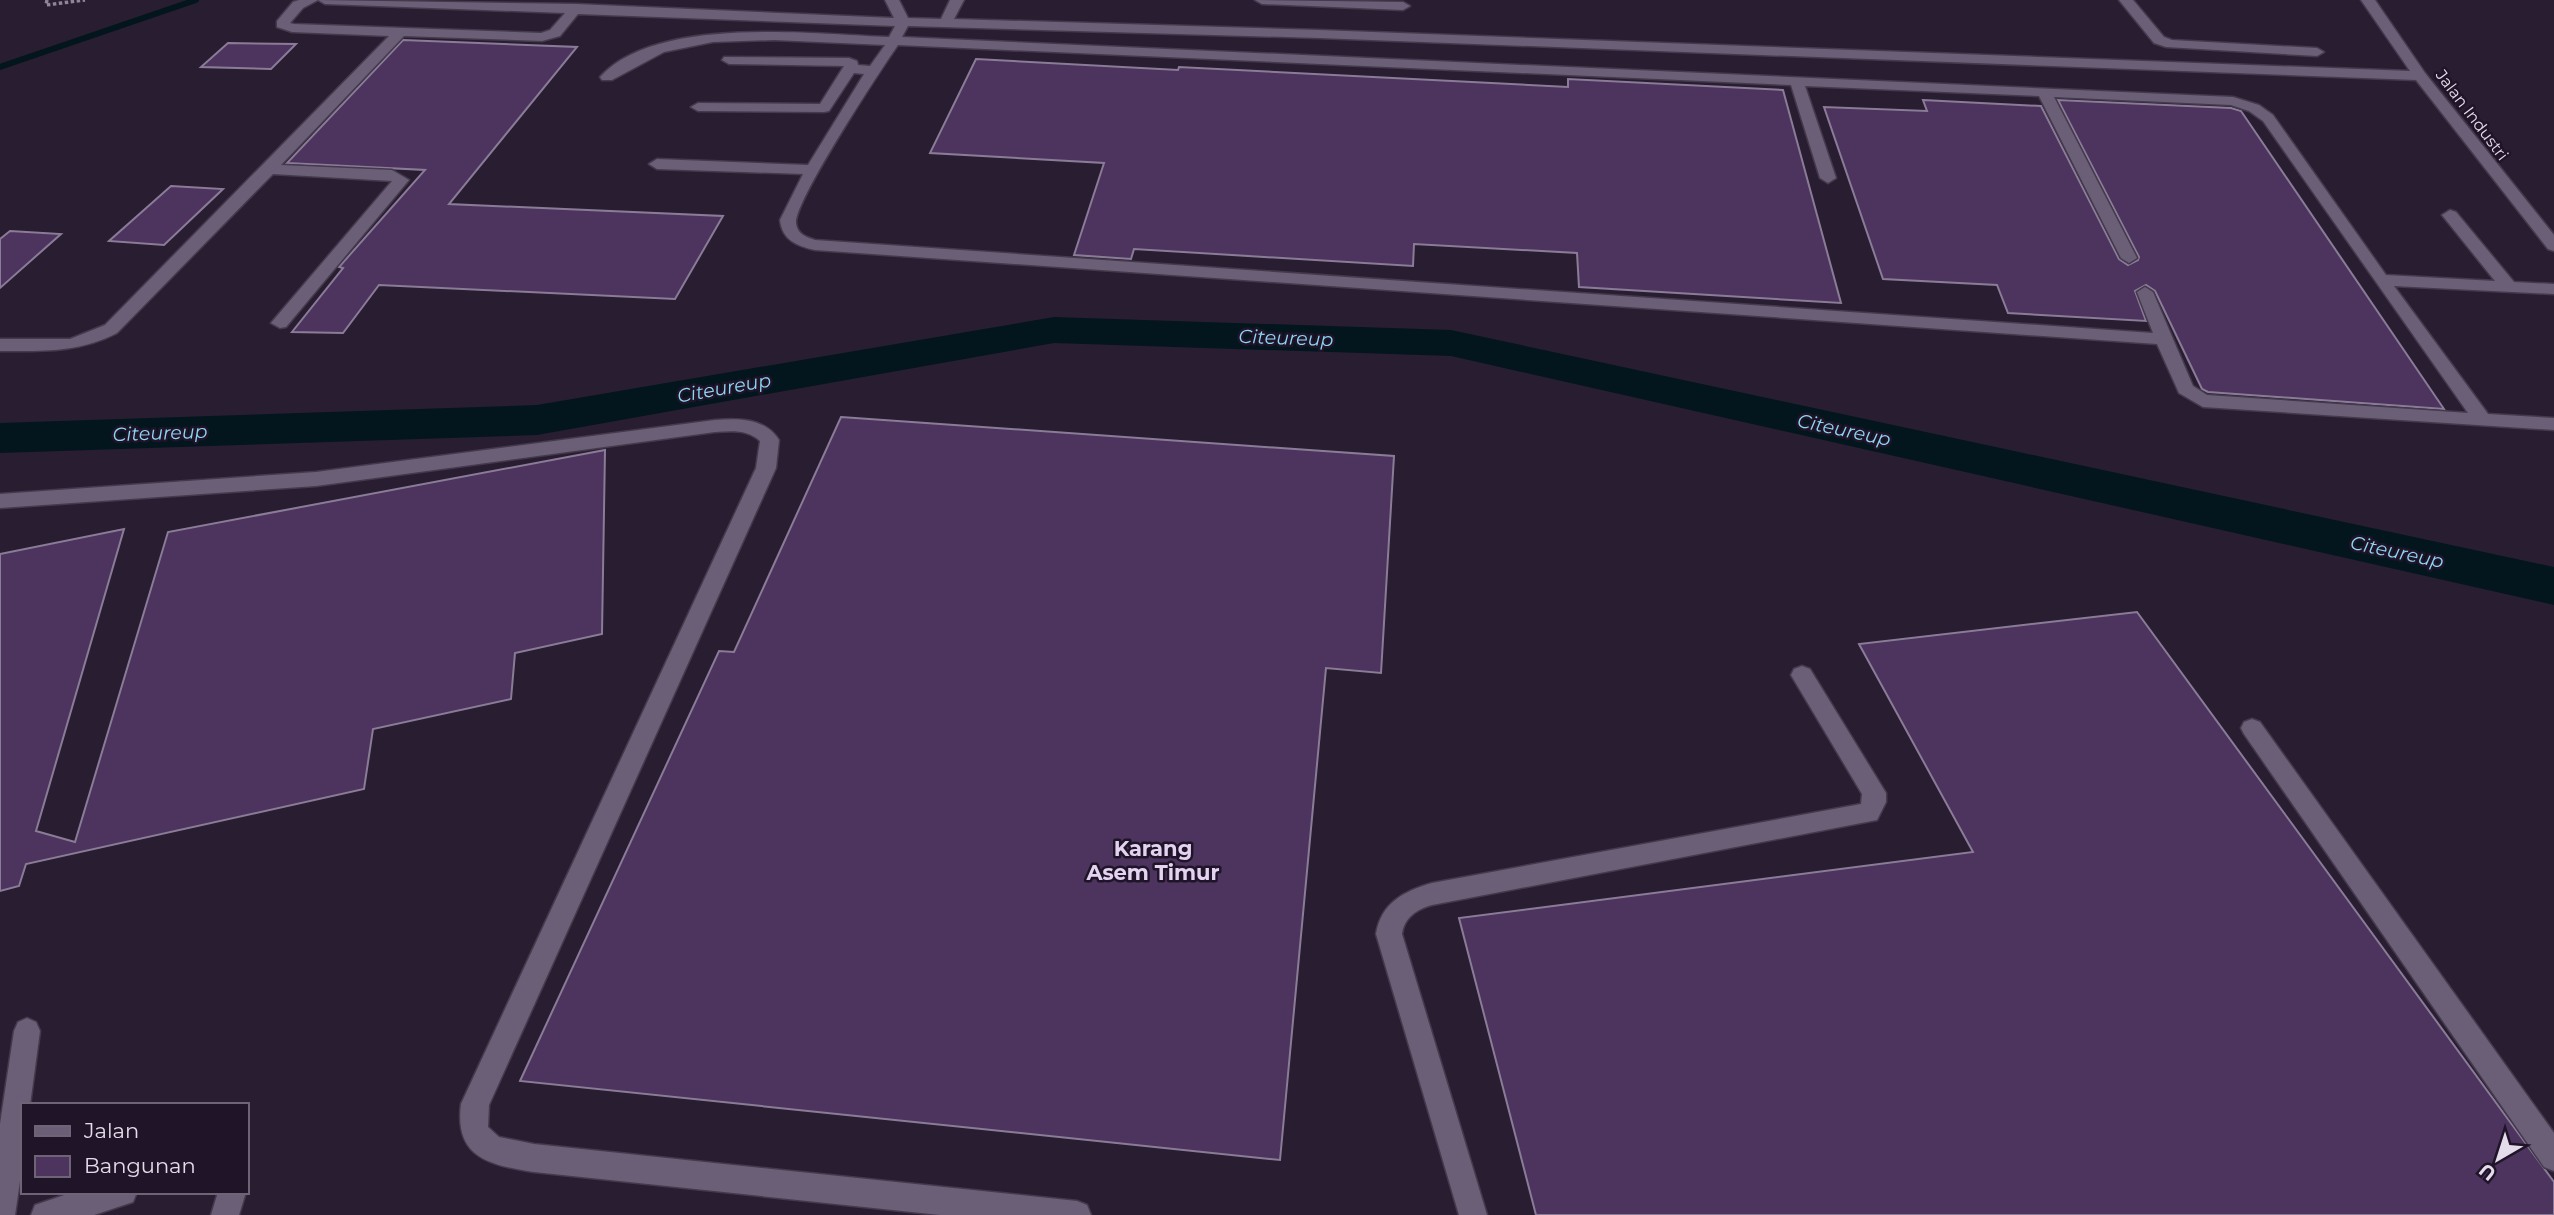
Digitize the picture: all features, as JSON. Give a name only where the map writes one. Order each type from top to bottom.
[{"type":"street","points":[[311,0],[298,5],[282,24],[292,28],[542,37],[555,33],[576,8]]},
{"type":"street","points":[[325,0],[946,23],[1319,14],[1403,6]]},
{"type":"street","points":[[892,0],[903,22]]},
{"type":"street","points":[[946,23],[957,0]]},
{"type":"street","points":[[1262,0],[1319,14],[2420,76]]},
{"type":"street","points":[[2126,0],[2159,40],[2171,44],[2318,52]]},
{"type":"street","name":"Jalan Industri","points":[[2368,0],[2420,76],[2554,246]]},
{"type":"street","points":[[903,22],[894,41],[872,69],[811,170],[788,220],[788,228],[801,242],[2164,339]]},
{"type":"street","points":[[0,345],[71,346],[111,329],[401,31]]},
{"type":"street","points":[[607,77],[636,59],[685,42],[749,37],[894,41],[2233,101],[2259,111],[2268,118],[2483,420]]},
{"type":"street","points":[[698,107],[824,108],[852,64],[729,60]]},
{"type":"street","points":[[849,69],[872,69]]},
{"type":"street","points":[[1796,80],[1828,178]]},
{"type":"street","points":[[2044,91],[2129,258]]},
{"type":"street","points":[[657,164],[811,170]]},
{"type":"street","points":[[269,169],[392,175],[401,180],[281,323]]},
{"type":"street","points":[[2450,215],[2509,287]]},
{"type":"street","points":[[2382,280],[2554,289]]},
{"type":"street","points":[[2145,292],[2185,389],[2203,401],[2554,424]]},
{"type":"street","points":[[0,502],[154,489],[256,485],[715,426],[734,425],[759,429],[770,440],[766,468],[475,1104],[472,1128],[489,1148],[534,1158],[1077,1215]]},
{"type":"street","points":[[1473,1215],[1389,934],[1394,918],[1411,900],[1432,894],[1869,813],[1874,802],[1874,793],[1802,674]]},
{"type":"street","points":[[2252,728],[2554,1157]]},
{"type":"street","points":[[1,1215],[27,1031]]},
{"type":"street","points":[[45,1215],[116,1194]]},
{"type":"street","points":[[225,1215],[231,1194]]},
{"type":"path","points":[[47,0],[46,5],[85,0]]},
{"type":"building","points":[[403,40],[577,47],[449,204],[723,216],[675,299],[379,285],[343,333],[292,332],[343,268],[339,267],[425,170],[287,163]]},
{"type":"building","points":[[228,43],[296,44],[271,69],[201,67]]},
{"type":"building","points":[[976,59],[1568,87],[1568,79],[1783,90],[1841,303],[1579,287],[1577,253],[1414,244],[1413,266],[1134,249],[1131,259],[1074,255],[1104,163],[930,153]]},
{"type":"building","points":[[1923,100],[2041,106],[2119,259],[2128,265],[2139,257],[2058,100],[2231,108],[2241,111],[2444,409],[2208,392],[2202,389],[2155,291],[2146,285],[2135,291],[2146,321],[2008,313],[1997,285],[1883,279],[1824,107],[1927,111]]},
{"type":"building","points":[[171,186],[223,189],[164,245],[109,241]]},
{"type":"building","points":[[10,231],[61,234],[0,288],[0,239]]},
{"type":"building","points":[[841,417],[1394,456],[1381,673],[1326,668],[1280,1160],[520,1081],[719,651],[734,652]]},
{"type":"building","points":[[605,450],[602,634],[515,653],[511,699],[373,729],[364,789],[26,864],[19,886],[0,891],[0,554],[124,529],[36,831],[75,842],[168,532]]},
{"type":"building","points":[[2137,612],[2554,1182],[2554,1215],[1536,1215],[1459,918],[1973,852],[1859,644]]},
{"type":"waterway","points":[[0,67],[196,0]]},
{"type":"waterway","name":"Citeureup","points":[[0,438],[537,420],[1054,330],[1451,343],[2554,586]]},
{"type":"district","name":"Karang Asem Timur","points":[[1153,860]]}]
